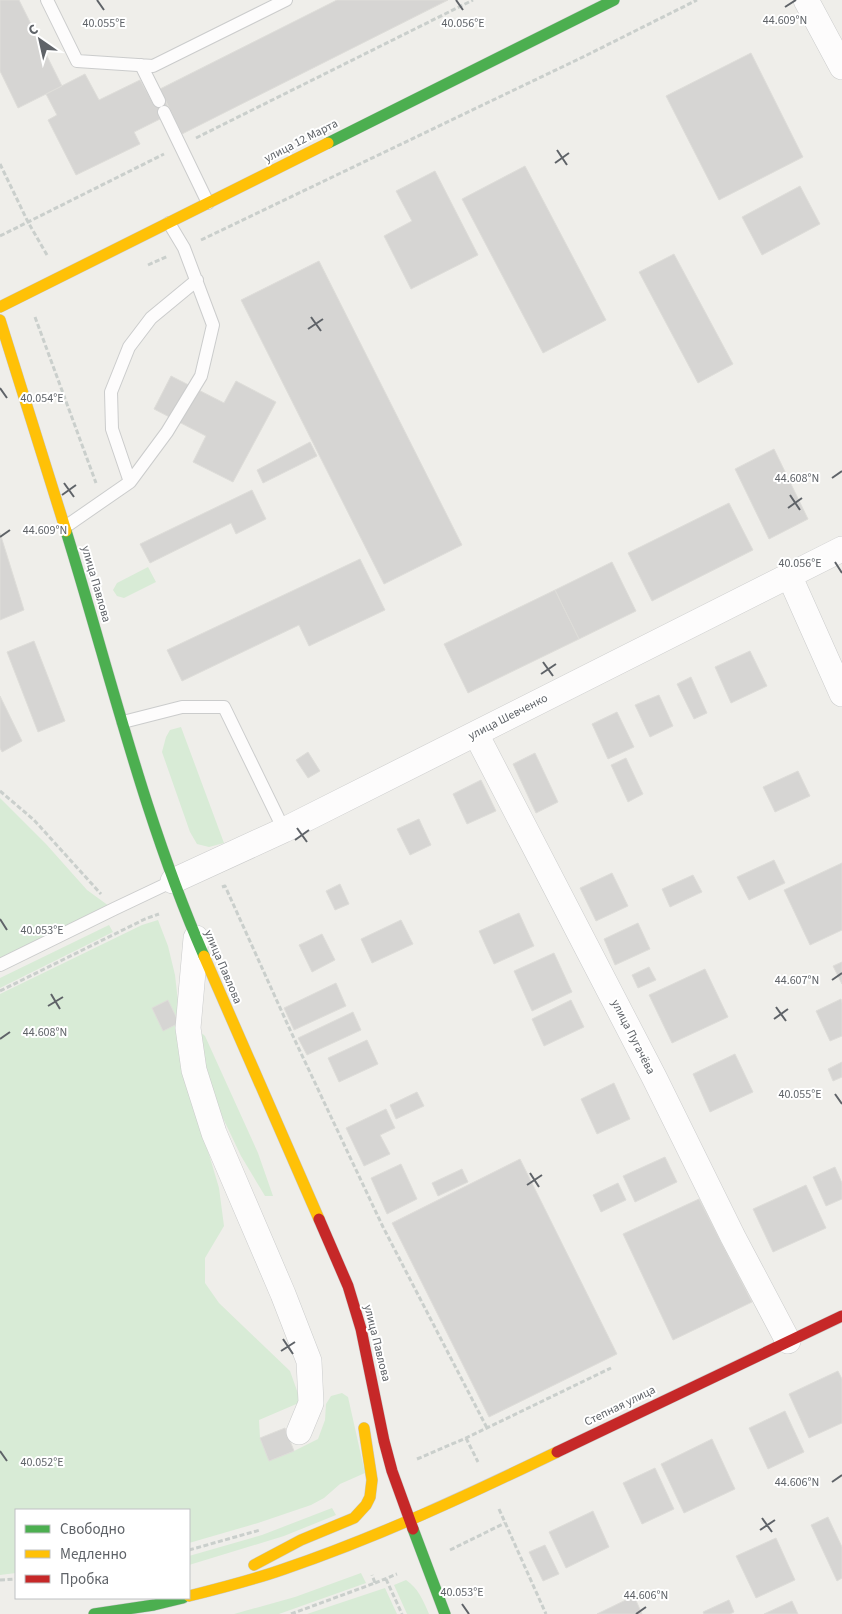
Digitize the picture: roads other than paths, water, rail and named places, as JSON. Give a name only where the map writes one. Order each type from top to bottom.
[{"type":"main road","name":"улица 12 Марта","points":[[0,308],[614,0]]},
{"type":"main road","name":"улица Павлова","points":[[0,320],[173,881],[348,1286],[361,1329],[384,1441],[409,1519],[445,1614]]},
{"type":"main road","points":[[331,1250],[339,1297]]},
{"type":"main road","name":"Степная улица","points":[[203,1593],[294,1566],[366,1538],[488,1485],[842,1316]]},
{"type":"main road","points":[[190,1596],[203,1593],[301,1540],[354,1518],[360,1512],[370,1497],[372,1487],[370,1462],[362,1418]]},
{"type":"main road","points":[[94,1614],[178,1599]]},
{"type":"street","points":[[806,0],[842,67]]},
{"type":"street","name":"улица Шевченко","points":[[173,881],[284,830],[842,549]]},
{"type":"street","points":[[789,575],[842,694]]},
{"type":"street","name":"улица Пугачёва","points":[[476,734],[654,1077],[733,1237],[788,1341]]},
{"type":"street","points":[[196,938],[188,1028],[194,1070],[214,1132],[284,1294],[309,1361],[311,1403],[299,1432]]},
{"type":"lane","points":[[47,0],[77,61],[153,66],[286,0]]},
{"type":"lane","points":[[141,65],[208,203]]},
{"type":"lane","points":[[65,526],[130,482],[167,432],[201,376],[213,325],[184,248],[170,223]]},
{"type":"lane","points":[[130,482],[112,429],[111,392],[129,347],[151,318],[196,280]]},
{"type":"lane","points":[[123,722],[182,707],[224,707],[284,830]]},
{"type":"lane","points":[[0,965],[173,881]]}]
